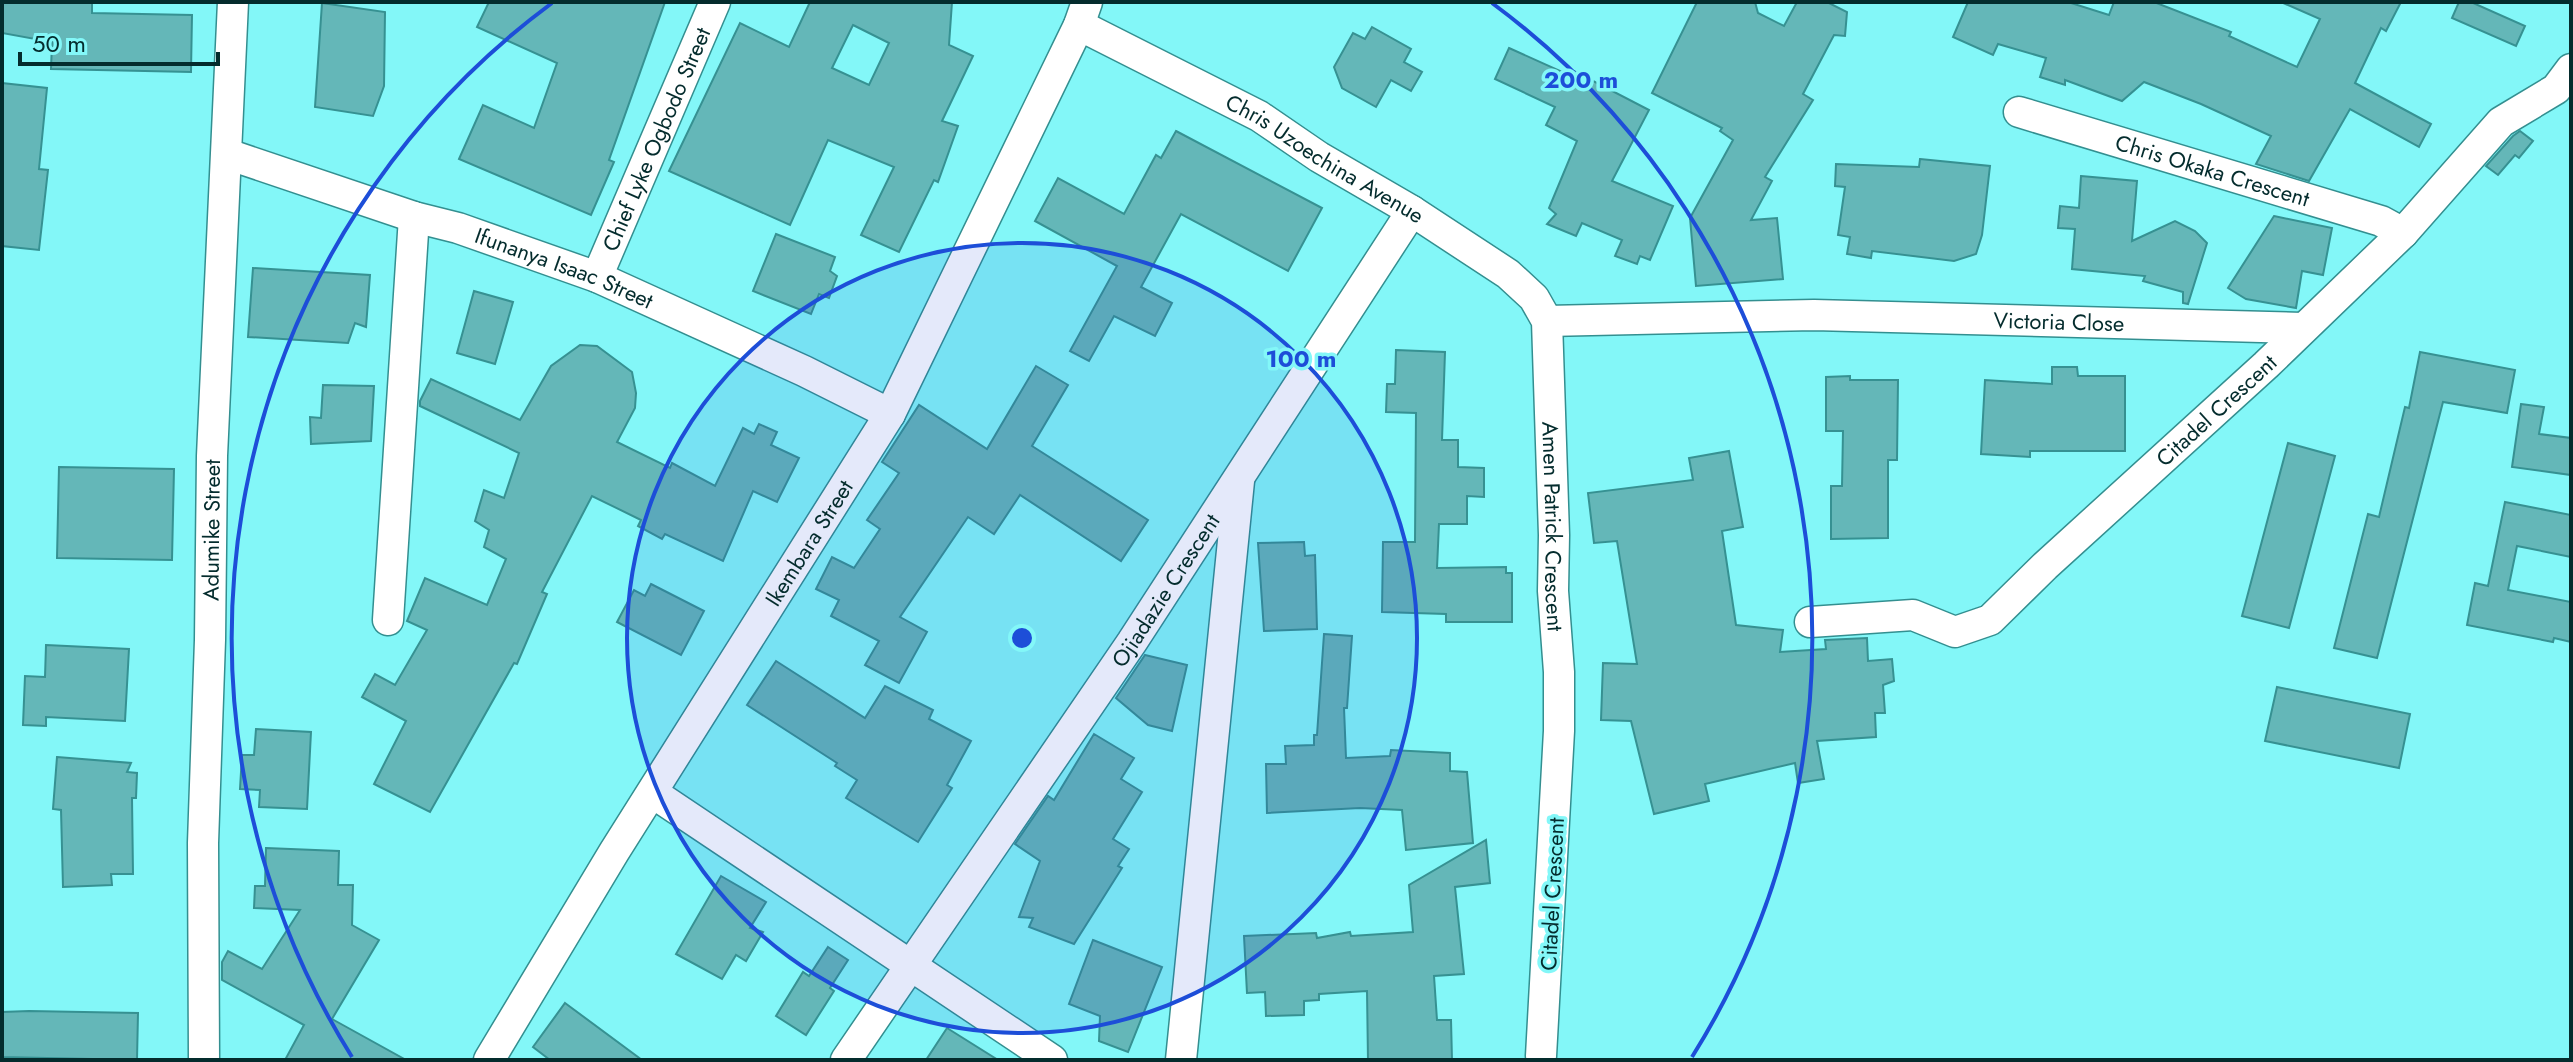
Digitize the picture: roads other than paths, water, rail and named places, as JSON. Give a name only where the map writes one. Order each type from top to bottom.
[{"type":"street","name":"Adumike Street","points":[[204,1060],[203,843],[212,456],[233,2]]},
{"type":"street","name":"Chief Lyke Ogbodo Street","points":[[597,277],[715,2]]},
{"type":"street","name":"Chris Uzoechina Avenue","points":[[1083,13],[1259,116],[1319,157],[1412,211],[1508,274],[1534,298],[1547,321]]},
{"type":"street","name":"Ikembara Street","points":[[489,1060],[614,852],[890,414],[1083,13]]},
{"type":"street","name":"Citadel Crescent","points":[[1810,622],[1913,615],[1955,632],[1990,620],[2254,376],[2403,233],[2501,122],[2556,89],[2571,69]]},
{"type":"street","name":"Chris Okaka Crescent","points":[[2019,112],[2381,221],[2403,233]]},
{"type":"street","name":"Ifunanya Isaac Street","points":[[227,154],[414,217],[458,228],[597,277],[804,371],[890,414]]},
{"type":"street","name":"Ojiadazie Crescent","points":[[846,1060],[1132,642],[1412,211]]},
{"type":"street","points":[[388,620],[414,217]]},
{"type":"street","name":"Victoria Close","points":[[1547,321],[1814,315],[2302,328]]},
{"type":"street","name":"Amen Patrick Crescent","points":[[1547,321],[1559,731]]},
{"type":"street","points":[[1181,1060],[1240,476]]},
{"type":"street","name":"Citadel Crescent","points":[[1541,1056],[1559,731]]},
{"type":"street","points":[[653,793],[1052,1060]]}]
